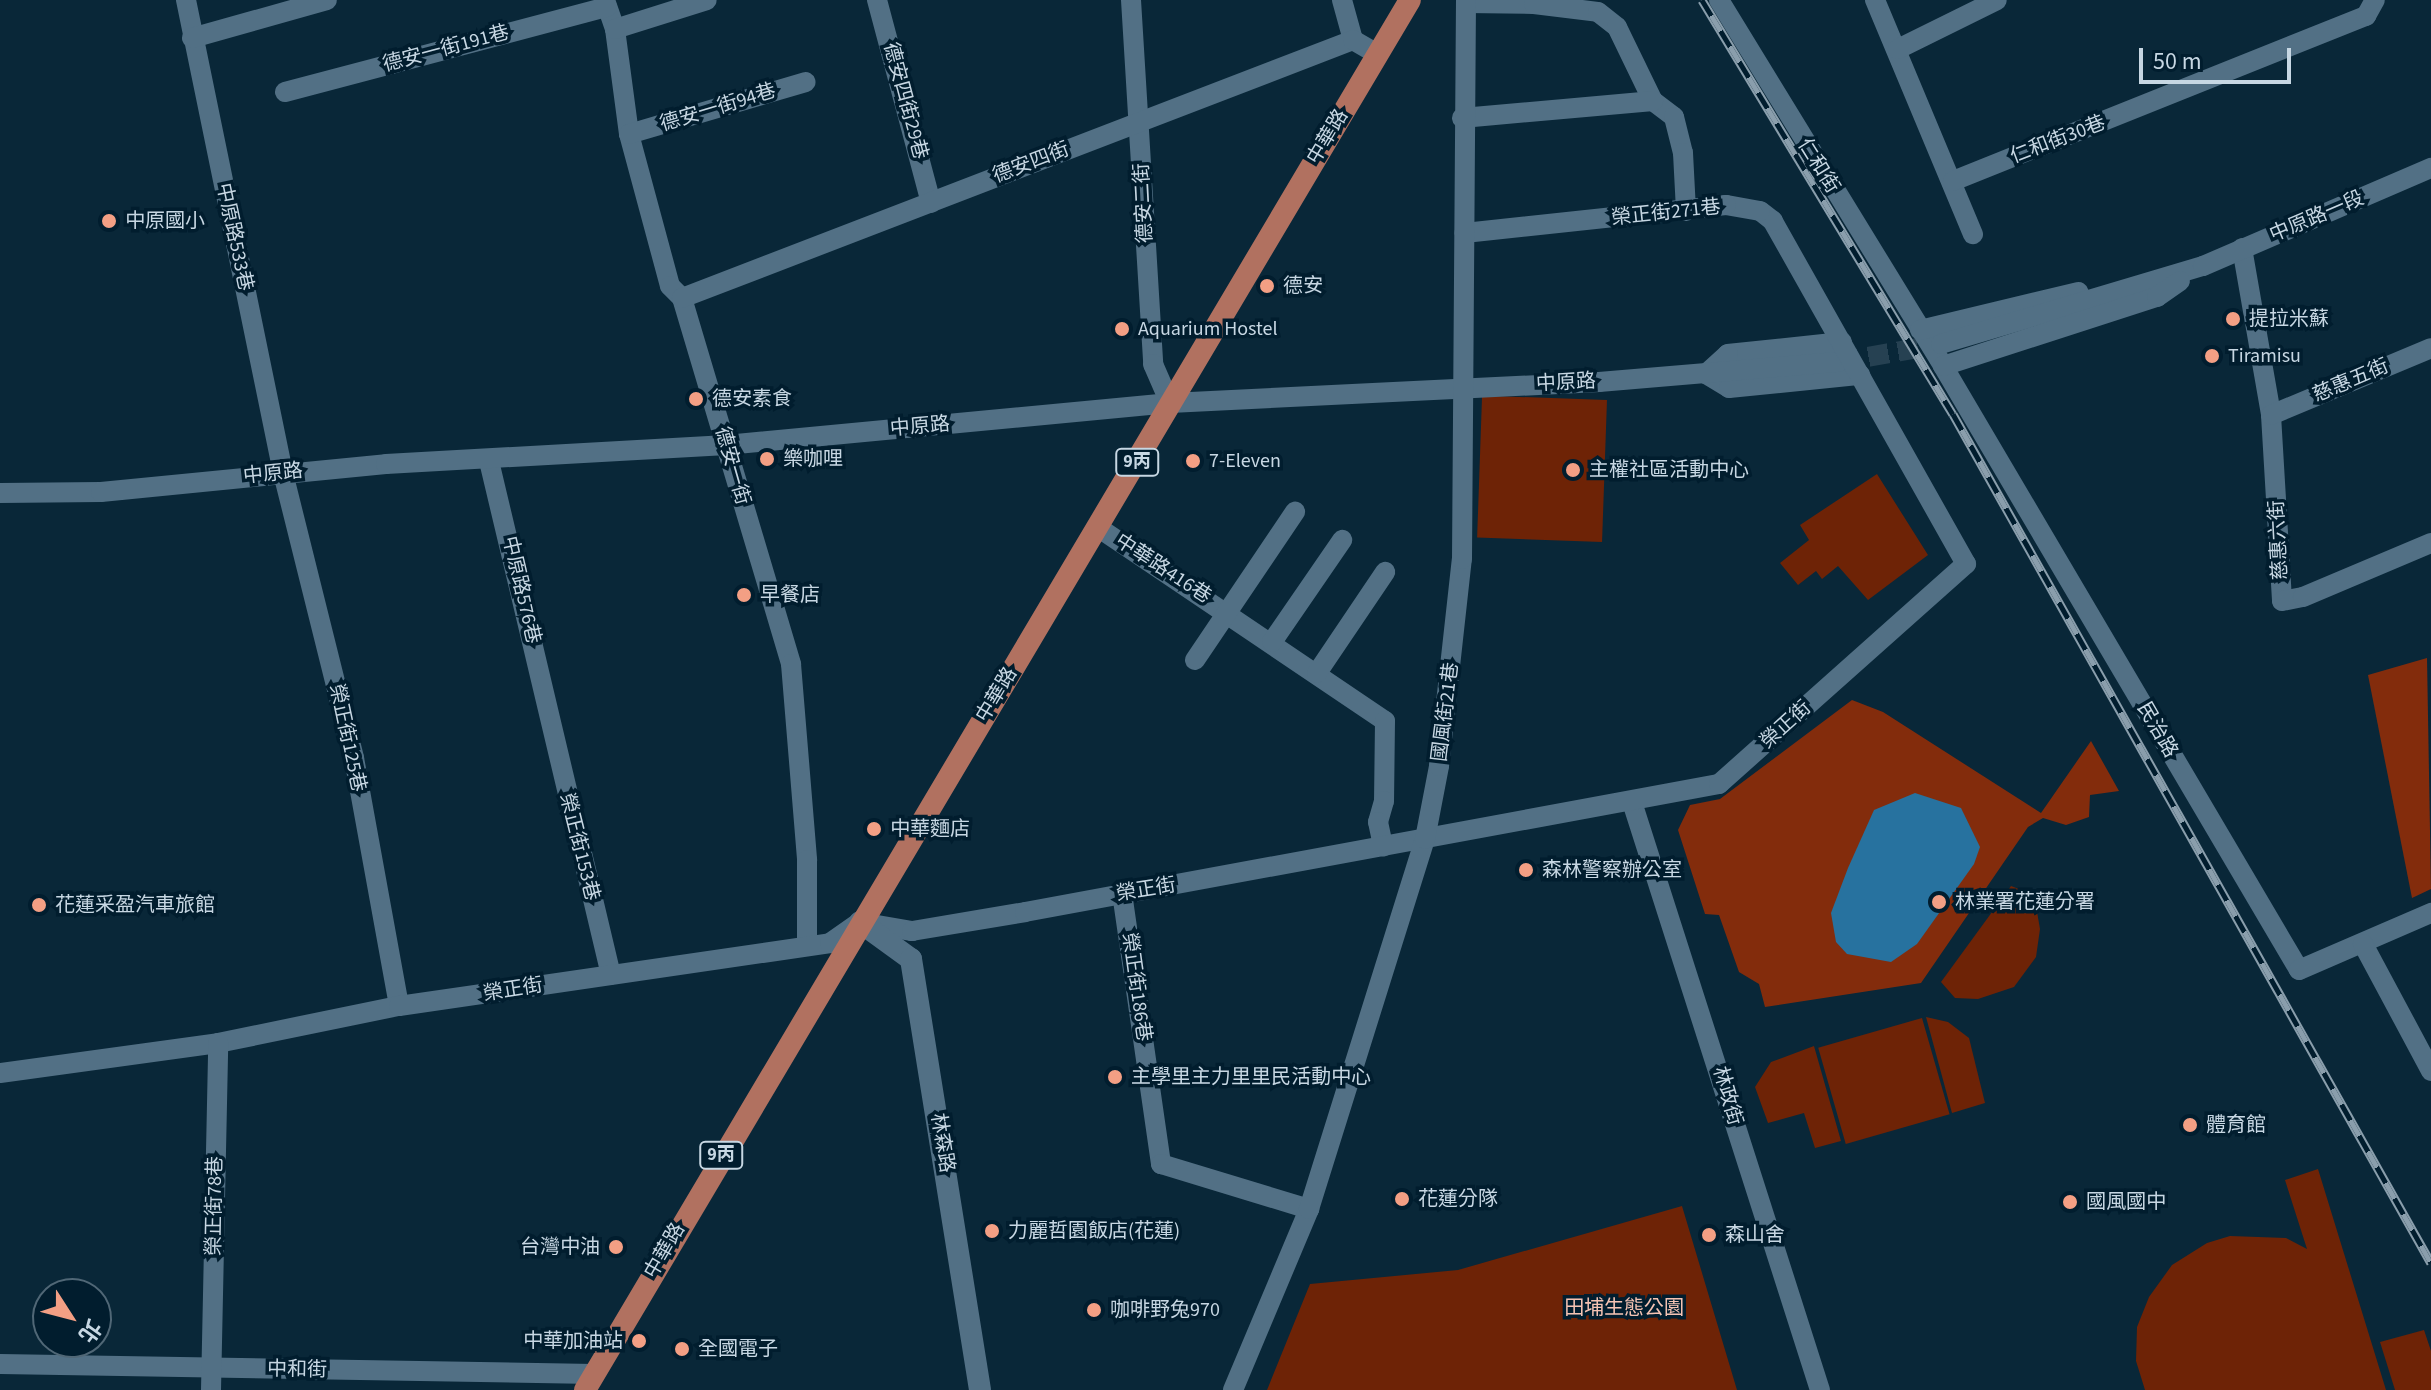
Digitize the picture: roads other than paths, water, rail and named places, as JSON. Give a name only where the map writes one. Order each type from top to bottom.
[{"type":"main road","name":"中華路","points":[[590,1382],[860,922],[1099,528],[1410,0]]},
{"type":"street","name":"中原路533巷","points":[[186,0],[283,473]]},
{"type":"street","points":[[192,38],[327,0]]},
{"type":"street","points":[[615,29],[707,0]]},
{"type":"street","name":"德安四街29巷","points":[[877,0],[931,203]]},
{"type":"street","name":"德安二街","points":[[1131,0],[1153,364],[1170,403]]},
{"type":"street","points":[[1342,0],[1353,40],[1377,54]]},
{"type":"street","name":"仁和街","points":[[1719,0],[1943,366]]},
{"type":"street","points":[[1875,0],[1973,234]]},
{"type":"street","points":[[1898,49],[1997,0]]},
{"type":"street","points":[[1466,2],[1534,4],[1598,12],[1617,27],[1653,101],[1674,117],[1683,153],[1686,211]]},
{"type":"street","name":"國風街21巷","points":[[1233,1390],[1309,1209],[1425,839],[1450,686],[1462,559],[1462,118],[1466,2]]},
{"type":"street","name":"德安一街","points":[[606,4],[615,29],[629,134],[670,286],[682,298],[791,664],[807,860],[807,944]]},
{"type":"street","name":"德安一街191巷","points":[[285,92],[606,4]]},
{"type":"street","name":"仁和街30巷","points":[[1953,181],[2366,16],[2372,4]]},
{"type":"street","name":"德安四街","points":[[682,298],[1353,40]]},
{"type":"street","name":"德安一街94巷","points":[[629,134],[806,82]]},
{"type":"street","points":[[1462,118],[1653,101]]},
{"type":"street","name":"中原路一段","points":[[2203,266],[2431,168]]},
{"type":"street","name":"榮正街271巷","points":[[1464,233],[1743,207],[1773,221],[1841,352]]},
{"type":"street","points":[[2242,248],[2271,415]]},
{"type":"street","points":[[1920,330],[2203,266]]},
{"type":"street","points":[[1941,344],[2203,266]]},
{"type":"street","points":[[1943,366],[2157,297],[2203,266]]},
{"type":"street","name":"慈惠五街","points":[[2271,415],[2431,348]]},
{"type":"street","name":"中原路","points":[[0,493],[101,492],[283,473],[726,445],[1170,403],[1462,390],[1706,374],[1841,352]]},
{"type":"street","name":"榮正街","points":[[0,1073],[218,1043],[399,1006],[830,943],[860,922],[912,931],[1719,784],[1966,564],[1860,375],[1841,352]]},
{"type":"street","name":"民治路","points":[[1943,366],[2299,970],[2431,913]]},
{"type":"street","points":[[1706,374],[1729,388],[1860,375]]},
{"type":"street","name":"慈惠六街","points":[[2271,415],[2282,601],[2303,597],[2431,543]]},
{"type":"street","name":"中原路576巷","points":[[489,461],[545,690],[547,719]]},
{"type":"street","name":"榮正街125巷","points":[[283,473],[354,758],[399,1006]]},
{"type":"street","name":"中華路416巷","points":[[1195,660],[1295,512]]},
{"type":"street","name":"中華路416巷","points":[[1099,528],[1227,611],[1385,721],[1384,801],[1378,822],[1383,846]]},
{"type":"street","points":[[1272,642],[1342,540]]},
{"type":"street","points":[[1317,673],[1385,572]]},
{"type":"street","name":"榮正街153巷","points":[[547,719],[611,975]]},
{"type":"street","name":"林政街","points":[[1632,802],[1820,1390]]},
{"type":"street","name":"榮正街186巷","points":[[1122,893],[1161,1164],[1309,1209]]},
{"type":"street","name":"林森路","points":[[860,922],[911,959],[980,1390]]},
{"type":"street","points":[[2363,944],[2431,1071]]},
{"type":"street","name":"榮正街78巷","points":[[211,1380],[218,1043]]},
{"type":"street","name":"中和街","points":[[0,1364],[211,1380],[590,1382]]},
{"type":"water","points":[[1915,793],[1961,808],[1980,847],[1974,864],[1917,944],[1891,962],[1847,954],[1836,942],[1831,913],[1848,868],[1874,810]]},
{"type":"tunnel","points":[[1839,362],[1941,344]]},
{"type":"railway","points":[[1702,0],[1953,414],[2431,1263]]},
{"type":"place","name":"中原國小","points":[[109,221]]},
{"type":"place","name":"德安","points":[[1267,286]]},
{"type":"place","name":"提拉米蘇","points":[[2233,319]]},
{"type":"place","name":"Aquarium Hostel","points":[[1122,329]]},
{"type":"place","name":"Tiramisu","points":[[2212,356]]},
{"type":"place","name":"德安素食","points":[[696,399]]},
{"type":"place","name":"樂咖哩","points":[[767,459]]},
{"type":"place","name":"7-Eleven","points":[[1193,461]]},
{"type":"place","name":"主權社區活動中心","points":[[1573,470]]},
{"type":"place","name":"早餐店","points":[[744,595]]},
{"type":"place","name":"中華麵店","points":[[874,829]]},
{"type":"place","name":"森林警察辦公室","points":[[1526,870]]},
{"type":"place","name":"林業署花蓮分署","points":[[1939,902]]},
{"type":"place","name":"花蓮采盈汽車旅館","points":[[39,905]]},
{"type":"place","name":"主學里主力里里民活動中心","points":[[1115,1077]]},
{"type":"place","name":"體育館","points":[[2190,1125]]},
{"type":"place","name":"花蓮分隊","points":[[1402,1199]]},
{"type":"place","name":"國風國中","points":[[2070,1202]]},
{"type":"place","name":"力麗哲園飯店(花蓮)","points":[[992,1231]]},
{"type":"place","name":"森山舍","points":[[1709,1235]]},
{"type":"place","name":"台灣中油","points":[[616,1247]]},
{"type":"place","name":"咖啡野兔970","points":[[1094,1310]]},
{"type":"place","name":"中華加油站","points":[[639,1341]]},
{"type":"place","name":"全國電子","points":[[682,1349]]},
{"type":"park label","name":"田埔生態公園","points":[[1624,1308]]}]
